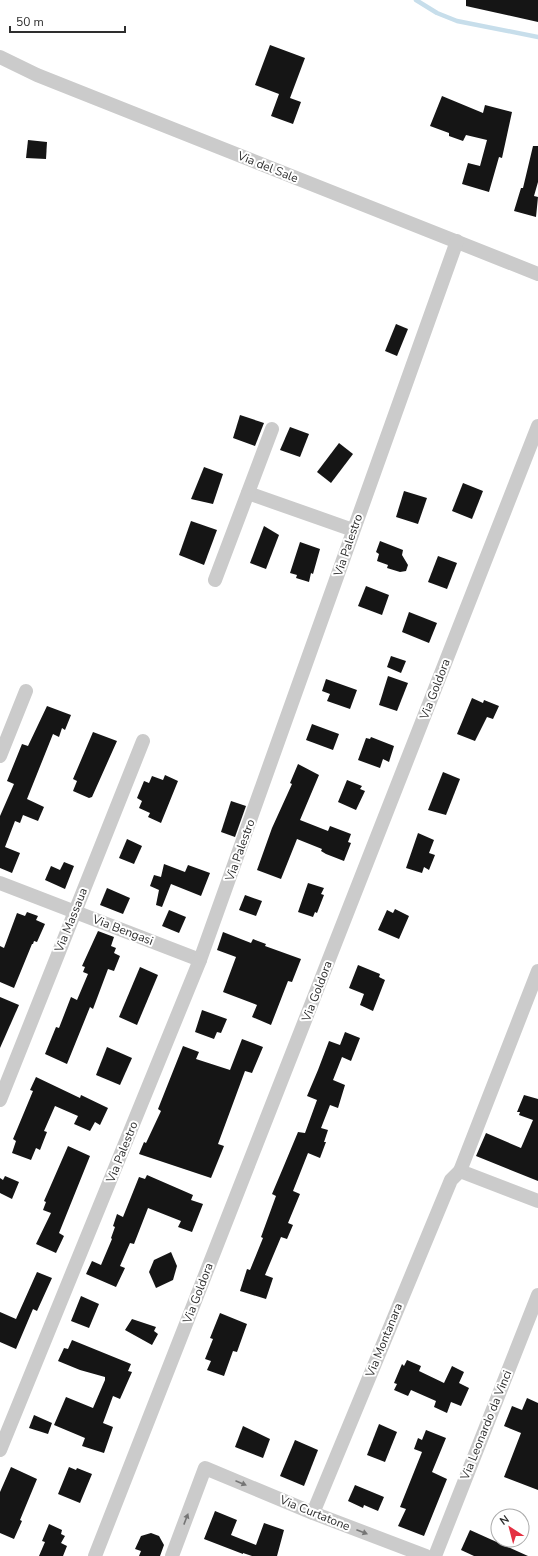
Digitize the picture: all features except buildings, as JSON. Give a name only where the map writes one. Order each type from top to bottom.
[{"type":"street","name":"Via del Sale","points":[[0,57],[37,75],[538,274]]},
{"type":"street","name":"Via Palestro","points":[[0,1450],[200,960],[456,241]]},
{"type":"street","name":"Via Goldora","points":[[95,1556],[538,426]]},
{"type":"street","points":[[215,580],[272,429]]},
{"type":"street","points":[[248,492],[353,530]]},
{"type":"street","points":[[0,756],[26,690]]},
{"type":"street","name":"Via Massaua","points":[[0,1100],[143,741]]},
{"type":"street","name":"Via Bengasi","points":[[0,883],[200,960]]},
{"type":"street","name":"Via Montanara","points":[[313,1513],[451,1180],[460,1171],[538,971]]},
{"type":"street","points":[[460,1171],[538,1201]]},
{"type":"street","name":"Via Leonardo da Vinci","points":[[435,1556],[538,1294]]},
{"type":"street","name":"Via Curtatone","points":[[172,1556],[205,1468],[313,1513],[426,1556]]},
{"type":"waterway","points":[[416,0],[437,13],[457,21],[538,37]]}]
